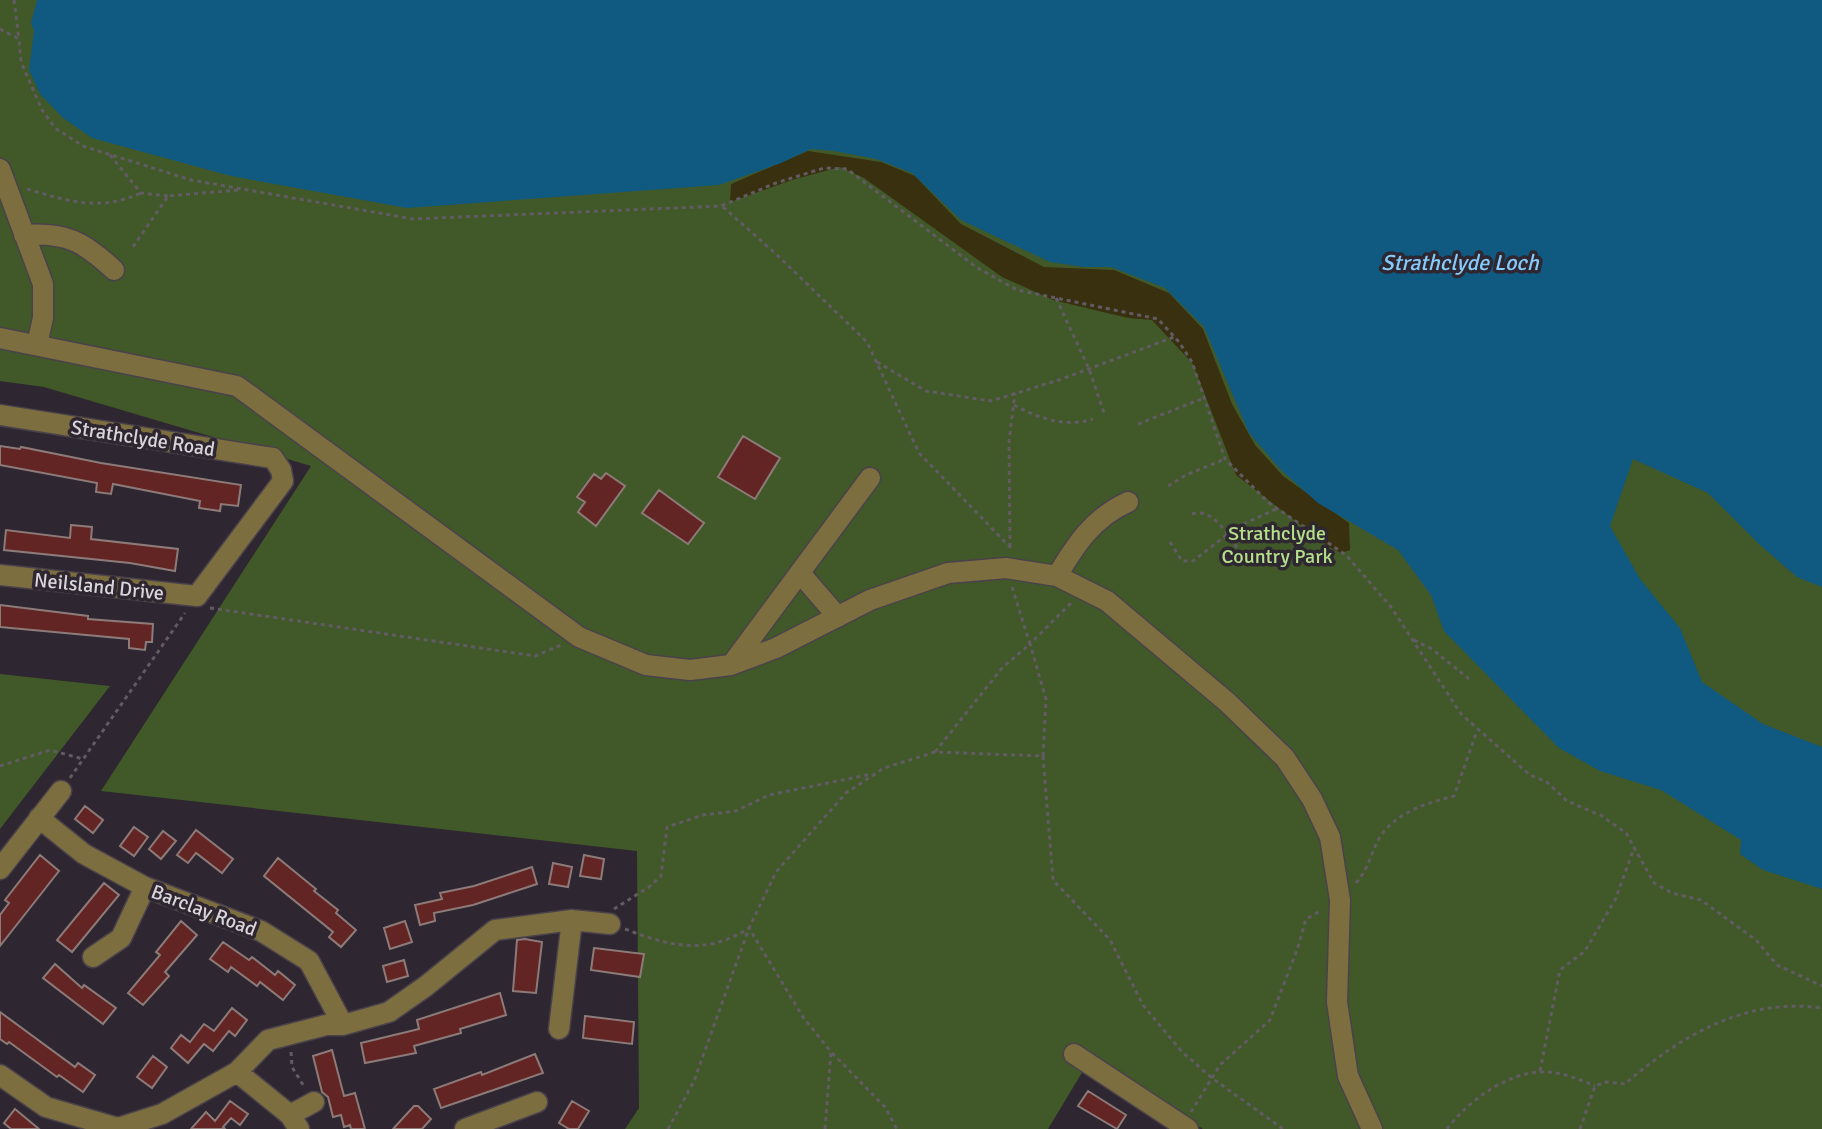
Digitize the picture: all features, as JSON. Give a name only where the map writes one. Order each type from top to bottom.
[{"type":"street","points":[[3,178],[43,284],[43,318],[37,344]]},
{"type":"street","points":[[24,235],[60,234],[95,252],[114,270]]},
{"type":"street","points":[[0,338],[237,386],[579,637],[646,665],[690,670],[731,665],[776,648],[870,600],[948,573],[1006,568],[1057,576],[1107,601],[1227,702],[1285,758],[1312,799],[1330,837],[1340,900],[1337,1002],[1348,1076],[1372,1129]]},
{"type":"street","name":"Strathclyde Road","points":[[0,415],[273,458],[281,470],[283,481],[194,600]]},
{"type":"street","points":[[731,665],[870,478]]},
{"type":"street","points":[[1057,576],[1096,520],[1128,502]]},
{"type":"street","points":[[800,573],[838,617]]},
{"type":"street","name":"Neilsland Drive","points":[[0,575],[194,600]]},
{"type":"street","points":[[0,869],[61,791]]},
{"type":"street","name":"Barclay Road","points":[[39,818],[84,854],[145,887],[261,931],[309,961],[343,1025]]},
{"type":"street","points":[[93,957],[121,938],[145,887]]},
{"type":"street","points":[[0,1075],[46,1107],[118,1129],[162,1114],[237,1072],[268,1040],[389,1012],[495,930],[572,920],[606,923]]},
{"type":"street","points":[[559,1029],[572,920]]},
{"type":"street","points":[[1074,1054],[1183,1128]]},
{"type":"street","points":[[237,1072],[294,1122],[314,1102]]},
{"type":"street","points":[[465,1129],[504,1122],[537,1102]]},
{"type":"path","points":[[14,0],[21,62],[42,110],[55,128],[83,146],[191,180],[413,219],[721,206],[776,183],[824,168],[847,169],[976,267],[1017,290],[1158,319],[1192,362],[1225,459],[1277,508],[1346,555],[1391,607],[1461,714],[1530,775],[1547,782],[1567,801],[1602,816],[1626,833],[1654,883],[1672,893],[1701,900],[1756,940],[1777,965],[1822,986]]},
{"type":"path","points":[[0,29],[19,39]]},
{"type":"path","points":[[109,154],[141,193]]},
{"type":"path","points":[[3,178],[21,187],[82,204],[119,203],[141,193],[168,196],[244,189]]},
{"type":"path","points":[[133,247],[168,196]]},
{"type":"path","points":[[721,206],[867,342],[919,453],[1010,547]]},
{"type":"path","points":[[1056,298],[1089,369],[1104,413]]},
{"type":"path","points":[[876,361],[926,391],[991,401],[1174,337]]},
{"type":"path","points":[[1015,393],[1009,442],[1010,547],[1006,568],[1046,699],[1043,756],[1053,880],[1110,940],[1143,1005],[1182,1052],[1212,1078],[1283,1129]]},
{"type":"path","points":[[1138,424],[1204,398]]},
{"type":"path","points":[[1014,405],[1035,416],[1063,422],[1078,424],[1093,419]]},
{"type":"path","points":[[1168,486],[1225,459]]},
{"type":"path","points":[[1170,542],[1182,561],[1193,561],[1228,534],[1277,508]]},
{"type":"path","points":[[1192,514],[1200,511],[1206,513],[1240,551]]},
{"type":"path","points":[[935,752],[1002,668],[1084,590]]},
{"type":"path","points":[[61,791],[194,600],[535,656],[579,637]]},
{"type":"path","points":[[1412,639],[1432,649],[1469,679]]},
{"type":"path","points":[[0,766],[50,750],[83,759]]},
{"type":"path","points":[[668,1129],[694,1081],[749,928],[776,872],[846,793],[884,768],[935,752],[1043,756]]},
{"type":"path","points":[[749,928],[708,946],[666,944],[606,923],[613,910],[661,876],[667,827],[703,815],[736,811],[769,795],[876,773]]},
{"type":"path","points":[[1540,1071],[1560,970],[1585,951],[1615,900],[1634,848]]},
{"type":"path","points":[[749,928],[803,1017],[831,1052],[885,1107],[897,1129]]},
{"type":"path","points":[[1447,1129],[1462,1110],[1509,1080],[1540,1071],[1569,1075],[1595,1086],[1606,1082],[1625,1084],[1669,1048],[1713,1023],[1796,1004],[1822,1008]]},
{"type":"path","points":[[289,1035],[292,1067],[314,1102]]},
{"type":"path","points":[[825,1129],[831,1052]]},
{"type":"path","points":[[1580,1129],[1595,1086]]},
{"type":"green space","name":"Strathclyde Country Park","points":[[0,0],[1822,0],[1822,1129],[1203,1129],[1092,1056],[1048,1129],[625,1129],[639,1108],[637,851],[101,791],[311,466],[44,387],[0,381]]},
{"type":"green space","points":[[0,674],[110,686],[0,829]]},
{"type":"sand","points":[[808,151],[881,162],[915,176],[961,224],[1044,267],[1114,270],[1169,293],[1203,329],[1232,404],[1255,445],[1283,476],[1349,523],[1350,550],[1341,553],[1329,547],[1236,475],[1193,364],[1152,320],[1128,318],[1053,300],[1002,277],[864,178],[840,167],[730,202],[731,184]]},
{"type":"water","name":"Strathclyde Loch","points":[[37,0],[1822,0],[1822,587],[1797,577],[1708,493],[1633,459],[1610,526],[1640,579],[1680,628],[1702,682],[1763,724],[1822,747],[1822,889],[1763,870],[1740,854],[1741,840],[1661,790],[1600,771],[1559,748],[1444,631],[1431,595],[1398,550],[1318,503],[1281,470],[1249,433],[1204,327],[1165,288],[1111,267],[1050,262],[961,220],[912,173],[876,159],[834,151],[811,149],[719,185],[407,208],[231,176],[92,138],[63,118],[40,94],[29,70],[34,31],[31,23]]},
{"type":"building","points":[[743,436],[780,458],[755,499],[718,477]]},
{"type":"building","points":[[0,446],[241,485],[238,506],[221,504],[220,511],[199,508],[200,501],[113,484],[111,494],[96,492],[97,483],[0,465]]},
{"type":"building","points":[[606,473],[625,486],[596,526],[578,512],[585,502],[577,497],[594,474],[601,479]]},
{"type":"building","points":[[659,490],[704,523],[688,544],[642,513]]},
{"type":"building","points":[[71,525],[92,527],[91,539],[178,549],[175,571],[130,563],[4,550],[6,530],[70,538]]},
{"type":"building","points":[[0,605],[88,616],[88,619],[153,624],[152,642],[146,642],[145,650],[129,648],[129,639],[0,627]]},
{"type":"building","points":[[85,806],[103,820],[93,833],[75,819]]},
{"type":"building","points":[[134,827],[148,837],[134,856],[120,846]]},
{"type":"building","points":[[196,830],[233,859],[222,873],[196,853],[188,863],[177,855]]},
{"type":"building","points":[[163,831],[176,841],[161,859],[149,849]]},
{"type":"building","points":[[40,855],[59,871],[0,946],[0,915],[9,903],[5,900]]},
{"type":"building","points":[[584,855],[604,859],[601,879],[580,876]]},
{"type":"building","points":[[278,858],[316,889],[314,891],[338,910],[336,913],[356,930],[341,947],[329,937],[333,932],[264,876]]},
{"type":"building","points":[[553,863],[572,867],[568,887],[549,884]]},
{"type":"building","points":[[532,867],[537,884],[473,905],[434,913],[435,921],[420,925],[415,905],[442,899],[440,893],[474,886]]},
{"type":"building","points":[[104,883],[119,895],[72,952],[57,940]]},
{"type":"building","points":[[181,921],[197,935],[165,972],[169,976],[143,1005],[128,993],[160,955],[156,952]]},
{"type":"building","points":[[405,921],[412,942],[390,949],[384,928]]},
{"type":"building","points":[[517,940],[542,942],[536,993],[513,991]]},
{"type":"building","points":[[223,942],[249,960],[252,957],[275,975],[278,971],[295,985],[283,1000],[260,982],[257,986],[231,967],[228,972],[210,959]]},
{"type":"building","points":[[594,948],[644,954],[640,977],[591,970]]},
{"type":"building","points":[[404,960],[408,976],[387,982],[383,966]]},
{"type":"building","points":[[55,964],[82,988],[84,985],[116,1008],[103,1024],[43,978]]},
{"type":"building","points":[[500,993],[506,1015],[460,1029],[461,1033],[414,1046],[416,1053],[365,1063],[361,1043],[419,1029],[417,1020]]},
{"type":"building","points":[[232,1008],[247,1020],[235,1036],[229,1031],[213,1051],[204,1044],[188,1063],[171,1048],[181,1035],[190,1042],[204,1024],[214,1031]]},
{"type":"building","points":[[0,1012],[75,1067],[78,1063],[95,1075],[83,1092],[0,1039]]},
{"type":"building","points":[[585,1016],[634,1022],[632,1044],[583,1038]]},
{"type":"building","points":[[332,1050],[344,1096],[355,1093],[365,1129],[351,1129],[350,1125],[344,1127],[341,1115],[333,1117],[328,1097],[322,1092],[313,1056]]},
{"type":"building","points":[[535,1054],[543,1073],[441,1108],[434,1089],[481,1072],[482,1075]]},
{"type":"building","points":[[153,1056],[167,1067],[152,1088],[137,1077]]},
{"type":"building","points":[[1088,1091],[1126,1115],[1117,1129],[1078,1106]]},
{"type":"building","points":[[230,1101],[248,1114],[240,1125],[231,1118],[223,1127],[225,1129],[191,1129],[206,1112],[215,1121]]},
{"type":"building","points":[[572,1101],[589,1111],[578,1129],[569,1129],[559,1123]]},
{"type":"building","points":[[414,1106],[418,1106],[431,1119],[422,1129],[393,1129]]},
{"type":"building","points":[[15,1109],[39,1129],[11,1129],[4,1123]]}]
